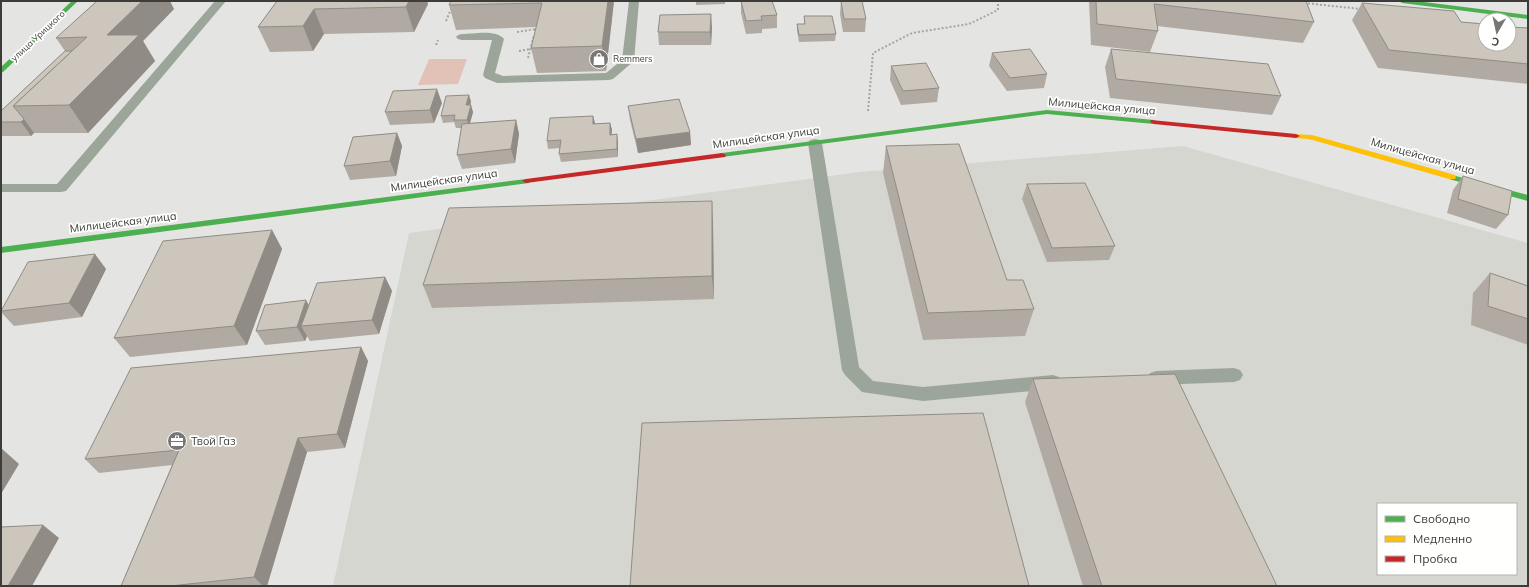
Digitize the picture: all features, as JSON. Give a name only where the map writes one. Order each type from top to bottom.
[{"type":"street","name":"улица Урицкого","points":[[1,71],[75,1]]},
{"type":"street","points":[[1402,1],[1528,17]]},
{"type":"street","name":"Милицейская улица","points":[[1,250],[1047,112],[1309,137],[1528,198]]},
{"type":"lane","points":[[1,188],[61,188],[221,1]]},
{"type":"lane","points":[[462,37],[495,36],[498,39],[490,63],[489,75],[500,80],[609,76],[628,60],[634,1]]},
{"type":"lane","points":[[815,143],[851,370],[868,387],[923,394],[1070,381]]},
{"type":"lane","points":[[1140,378],[1234,375]]},
{"type":"path","points":[[871,136],[868,114],[874,53],[912,33],[969,24],[998,10],[998,1]]},
{"type":"path","points":[[516,32],[536,29],[531,48]]},
{"type":"shaded area","points":[[429,59],[467,59],[458,84],[418,85]]},
{"type":"shaded area","points":[[1183,146],[1528,243],[1528,586],[333,586],[409,233],[860,172]]},
{"type":"building","points":[[97,1],[142,1],[107,35],[139,35],[69,105],[13,106],[87,37],[56,38]]},
{"type":"building","points":[[277,1],[409,1],[406,7],[314,9],[303,26],[258,27]]},
{"type":"building","points":[[451,1],[608,1],[602,46],[531,48],[542,3],[449,5]]},
{"type":"building","points":[[741,1],[772,1],[777,15],[761,16],[762,20],[746,21]]},
{"type":"building","points":[[841,1],[862,1],[866,19],[844,19]]},
{"type":"building","points":[[1096,1],[1306,1],[1314,22],[1154,4],[1158,31],[1097,24]]},
{"type":"building","points":[[1362,3],[1454,11],[1461,22],[1477,23],[1477,52],[1517,52],[1517,27],[1528,28],[1528,64],[1389,50]]},
{"type":"building","points":[[711,14],[710,32],[658,32],[660,15]]},
{"type":"building","points":[[804,16],[832,16],[836,34],[799,35],[797,24],[805,24]]},
{"type":"building","points":[[1030,49],[1047,74],[1010,78],[992,53]]},
{"type":"building","points":[[1111,49],[1268,64],[1281,96],[1116,79]]},
{"type":"building","points":[[65,51],[72,51],[13,106],[24,119],[21,122],[1,122],[1,111]]},
{"type":"building","points":[[926,63],[939,88],[903,91],[891,66]]},
{"type":"building","points":[[437,89],[430,110],[385,112],[393,91]]},
{"type":"building","points":[[469,95],[466,105],[471,105],[467,120],[454,120],[455,115],[441,116],[446,96]]},
{"type":"building","points":[[679,99],[690,132],[636,139],[628,106]]},
{"type":"building","points":[[593,116],[593,124],[610,123],[610,135],[617,134],[617,149],[559,154],[561,140],[547,141],[550,118]]},
{"type":"building","points":[[516,120],[511,149],[457,155],[462,124]]},
{"type":"building","points":[[397,133],[390,161],[344,166],[353,137]]},
{"type":"building","points":[[959,144],[1007,280],[1023,280],[1034,309],[928,313],[886,146]]},
{"type":"building","points":[[1463,176],[1512,191],[1508,215],[1458,199]]},
{"type":"building","points":[[1085,183],[1115,246],[1052,248],[1027,184]]},
{"type":"building","points":[[712,201],[712,276],[423,285],[449,208]]},
{"type":"building","points":[[272,230],[234,326],[114,338],[163,241]]},
{"type":"building","points":[[95,254],[69,303],[1,311],[28,262]]},
{"type":"building","points":[[1490,273],[1528,286],[1528,319],[1488,306]]},
{"type":"building","points":[[385,277],[372,320],[301,326],[317,283]]},
{"type":"building","points":[[306,300],[297,327],[256,331],[265,305]]},
{"type":"building","points":[[361,347],[337,434],[298,438],[254,577],[170,586],[121,586],[179,450],[85,459],[131,368]]},
{"type":"building","points":[[1175,374],[1277,586],[1102,586],[1033,379]]},
{"type":"building","points":[[983,413],[1029,586],[630,586],[642,423]]},
{"type":"building","points":[[43,525],[8,586],[1,586],[1,527]]},
{"type":"traffic: fast","points":[[1,71],[75,1]]},
{"type":"traffic: fast","points":[[1402,1],[1528,17]]},
{"type":"traffic: fast","points":[[722,155],[1047,112],[1154,122]]},
{"type":"traffic: fast","points":[[1452,177],[1528,198]]},
{"type":"traffic: fast","points":[[1,250],[526,181]]},
{"type":"traffic: slow","points":[[1296,136],[1309,137],[1452,177]]},
{"type":"traffic: jam","points":[[1154,122],[1296,136]]},
{"type":"traffic: jam","points":[[526,181],[722,155]]},
{"type":"place","name":"Remmers","points":[[599,59]]},
{"type":"place","name":"Твой Газ","points":[[177,441]]}]
